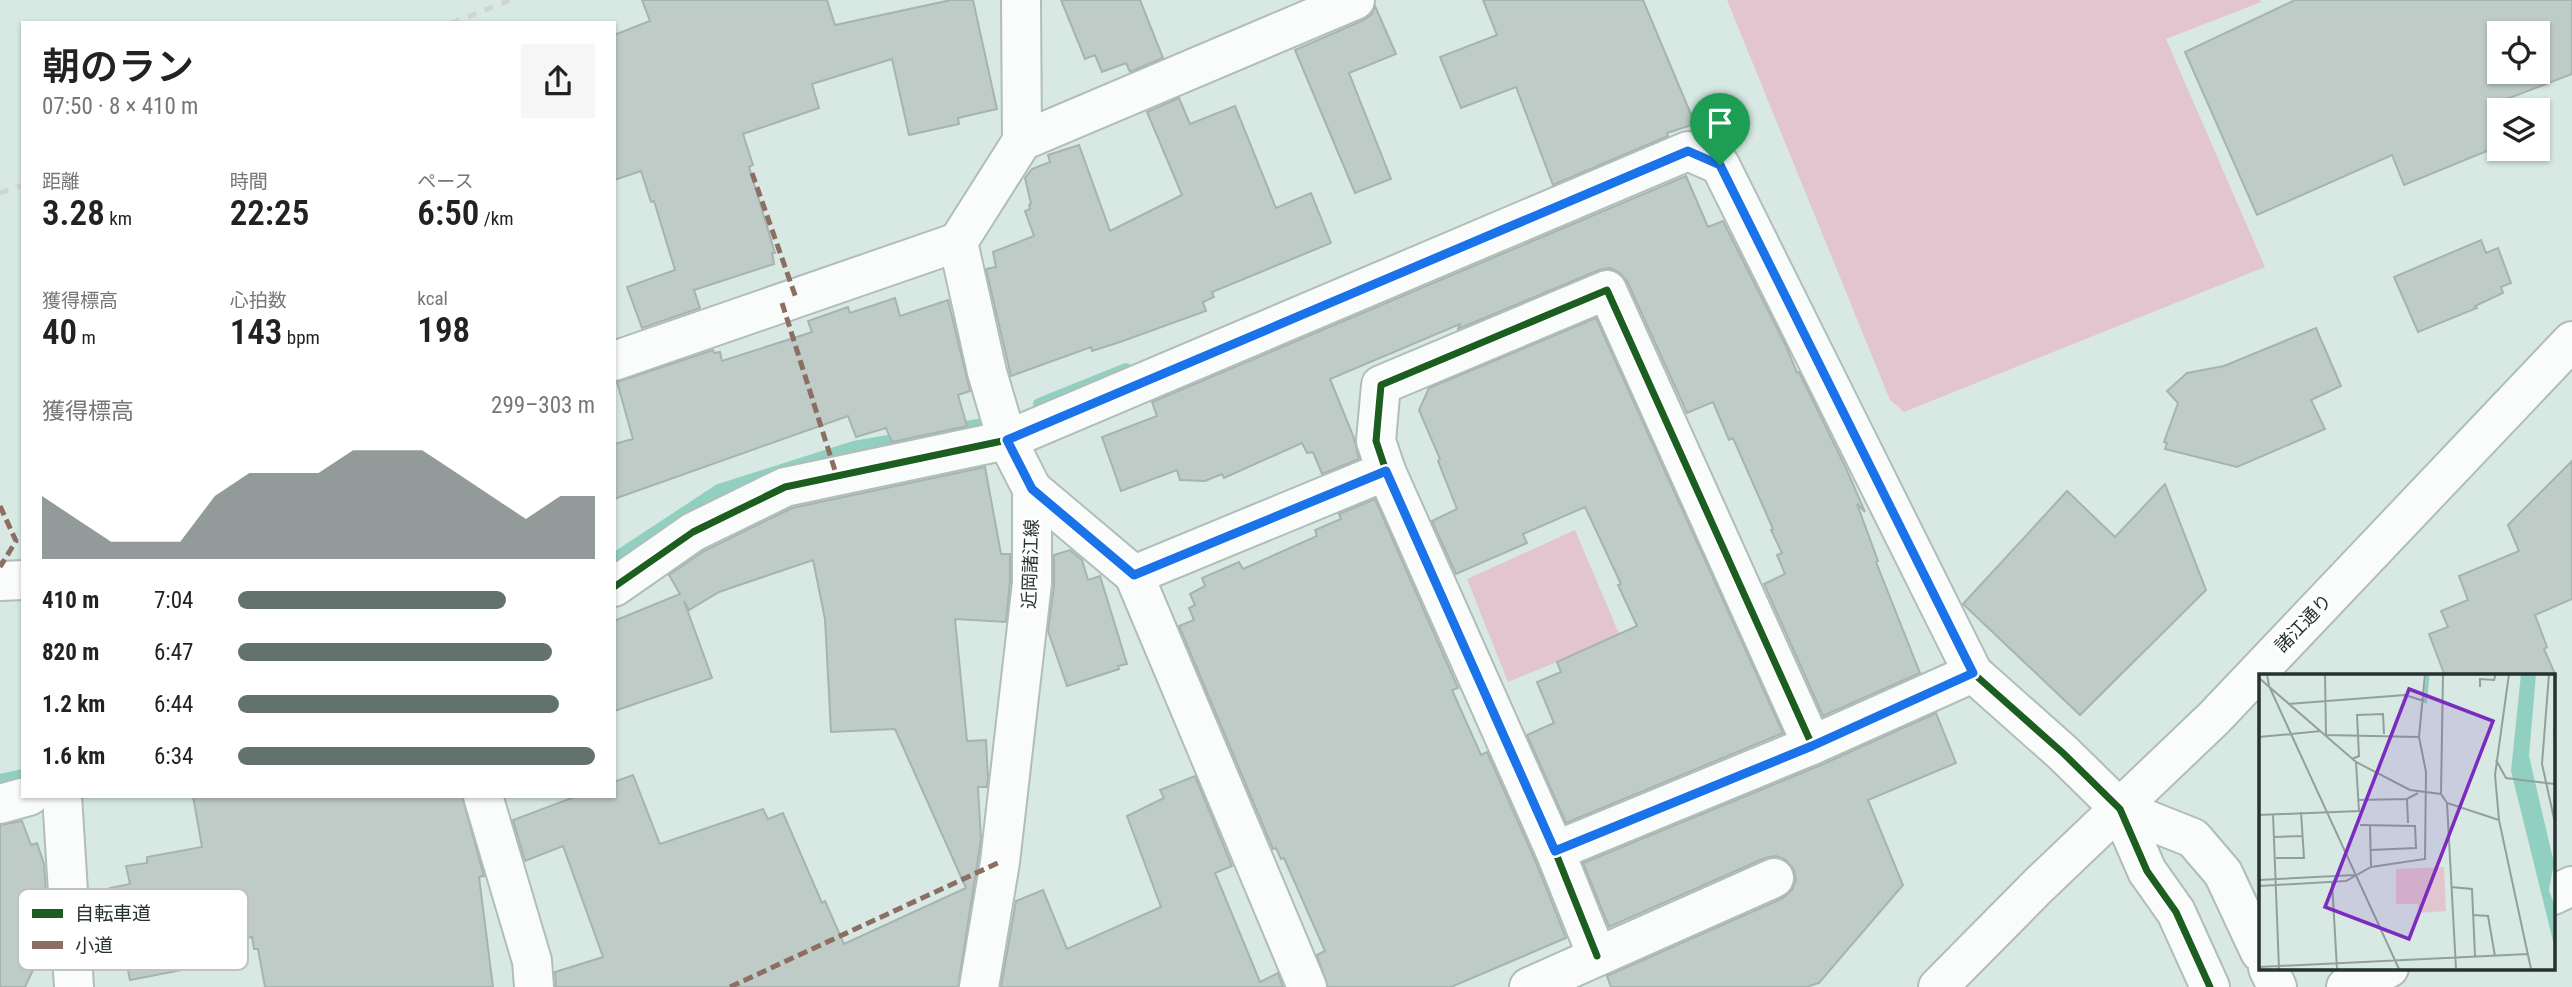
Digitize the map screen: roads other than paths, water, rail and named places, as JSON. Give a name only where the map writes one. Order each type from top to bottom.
[{"type":"street","points":[[616,360],[958,242],[1022,141],[1021,0]]},
{"type":"street","points":[[1022,141],[1354,0]]},
{"type":"street","points":[[616,586],[693,532],[785,486],[1007,440],[1688,151],[1720,165],[1973,673],[2120,809],[2193,838],[2223,873],[2259,951]]},
{"type":"street","name":"近岡諸江線","points":[[958,242],[964,279],[987,372],[1007,440],[1032,489],[1032,583],[1000,862],[979,987]]},
{"type":"street","points":[[1597,956],[1555,851],[1386,471],[1376,441],[1381,385],[1607,290],[1812,746]]},
{"type":"street","name":"諸江通り","points":[[1938,987],[2039,885],[2214,718],[2572,341]]},
{"type":"street","points":[[1134,575],[1386,471]]},
{"type":"street","points":[[1032,489],[1134,575],[1307,987]]},
{"type":"street","points":[[0,581],[21,580]]},
{"type":"street","points":[[1555,851],[1812,746],[1973,673]]},
{"type":"street","points":[[0,804],[22,798]]},
{"type":"street","points":[[62,798],[68,889]]},
{"type":"street","points":[[484,798],[532,961],[534,987]]},
{"type":"street","points":[[2120,809],[2147,871],[2176,912],[2210,987]]},
{"type":"street","points":[[1529,987],[1774,878]]},
{"type":"street","points":[[2554,895],[2572,886]]},
{"type":"street","points":[[2269,970],[2277,987]]},
{"type":"street","points":[[2346,987],[2384,970]]},
{"type":"waterway","points":[[1688,141],[1720,128]]},
{"type":"waterway","points":[[1039,404],[1126,369]]},
{"type":"waterway","points":[[927,434],[989,423]]},
{"type":"waterway","points":[[616,558],[719,490],[854,447],[905,438]]},
{"type":"waterway","points":[[0,780],[21,775]]},
{"type":"railway","points":[[456,21],[511,0]]},
{"type":"railway","points":[[0,193],[21,186]]}]
